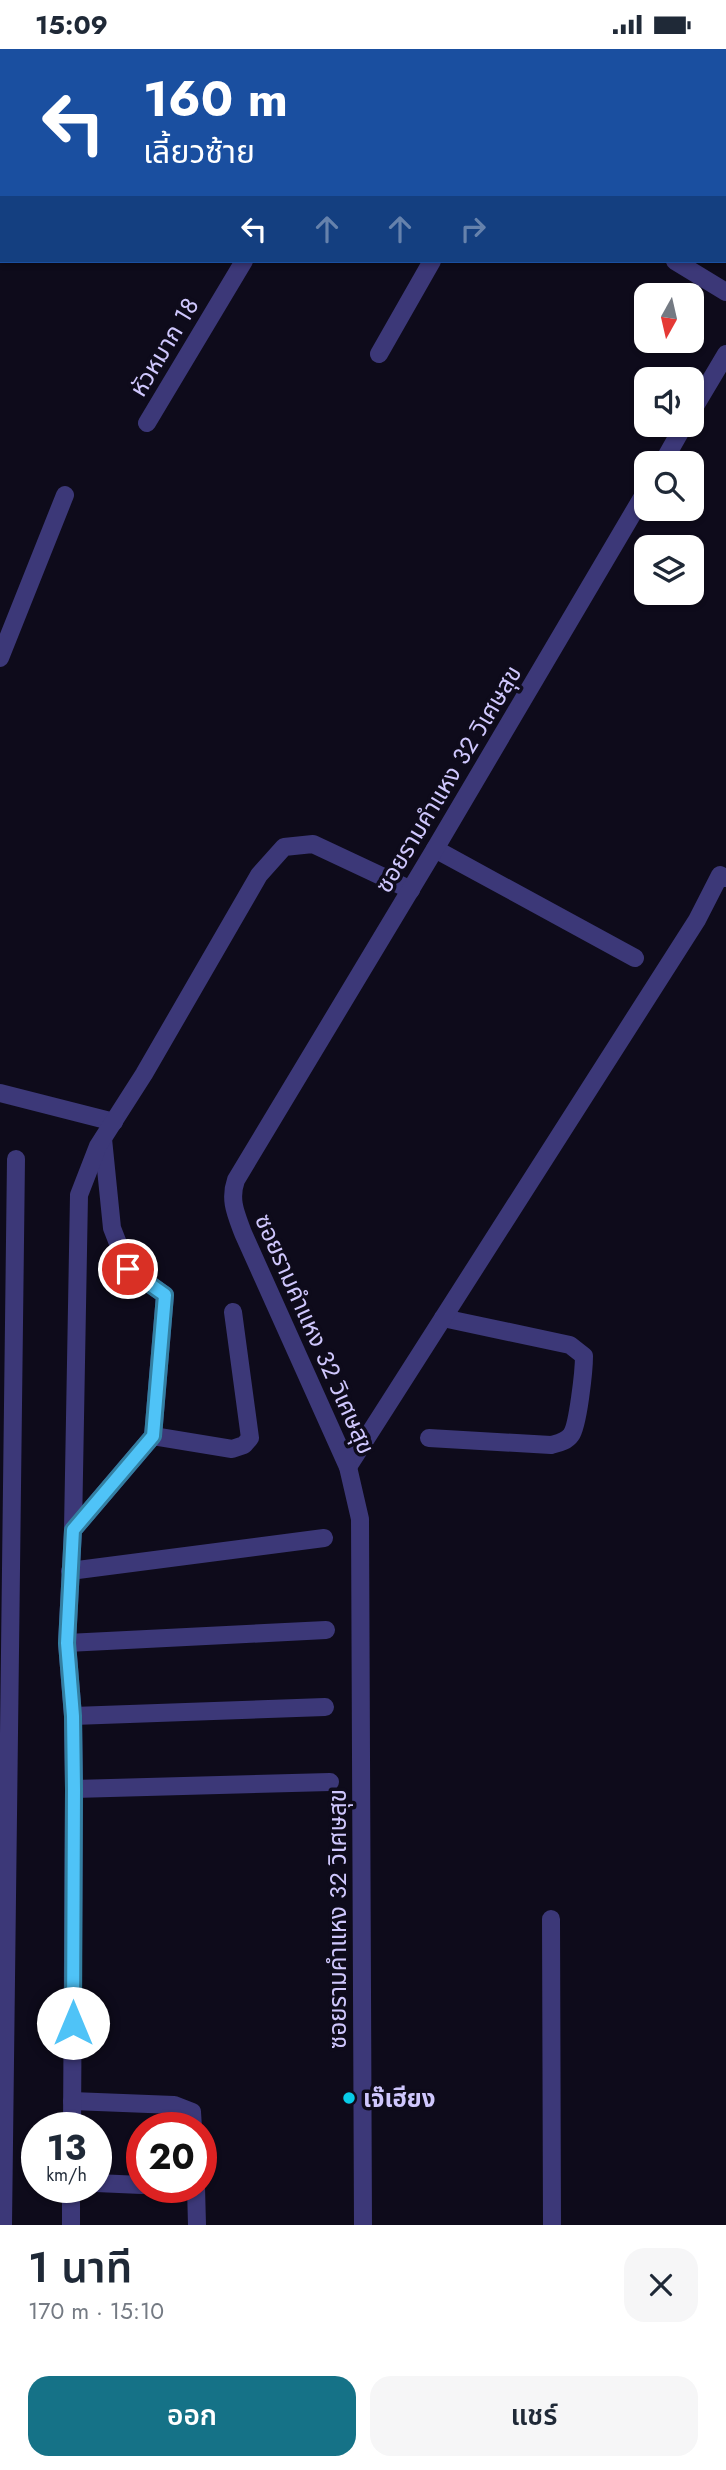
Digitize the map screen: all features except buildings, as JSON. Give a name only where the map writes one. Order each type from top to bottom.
[{"type":"street","name":"หัวหมาก 18","points":[[147,423],[243,263]]},
{"type":"street","points":[[379,354],[431,263]]},
{"type":"street","points":[[679,263],[726,292]]},
{"type":"street","points":[[704,391],[726,354]]},
{"type":"street","points":[[0,659],[65,495]]},
{"type":"street","name":"ซอยรามคำแหง 32 วิเศษสุข","points":[[363,2225],[360,1519],[348,1467],[243,1233],[232,1205],[232,1191],[236,1180],[634,511]]},
{"type":"street","points":[[72,2112],[74,1789],[73,1716],[67,1643],[73,1530],[79,1195],[87,1171],[103,1139],[144,1075],[259,875],[284,848],[313,844],[411,890]]},
{"type":"street","points":[[435,849],[635,958]]},
{"type":"street","points":[[348,1467],[697,920],[724,873]]},
{"type":"street","points":[[0,1093],[114,1122]]},
{"type":"street","points":[[73,1530],[153,1436],[165,1295],[128,1269],[113,1228],[103,1139]]},
{"type":"street","points":[[3,2225],[16,1160]]},
{"type":"street","points":[[153,1436],[232,1449],[244,1445],[250,1438],[233,1312]]},
{"type":"street","points":[[429,1438],[551,1445],[565,1441],[573,1434],[584,1369],[584,1356],[570,1345],[443,1318]]},
{"type":"street","points":[[71,1571],[324,1538]]},
{"type":"street","points":[[67,1643],[326,1630]]},
{"type":"street","points":[[73,1716],[325,1707]]},
{"type":"street","points":[[74,1789],[330,1782]]},
{"type":"street","points":[[551,1919],[552,2225]]},
{"type":"street","points":[[72,2101],[174,2105],[192,2112]]},
{"type":"street","points":[[71,2203],[71,2225]]},
{"type":"street","points":[[196,2203],[197,2225]]},
{"type":"place","name":"เจ๊เฮียง","points":[[349,2098]]},
{"type":"route","points":[[73,2023],[73,1716],[67,1643],[73,1530],[153,1436],[165,1295],[128,1269]]}]
